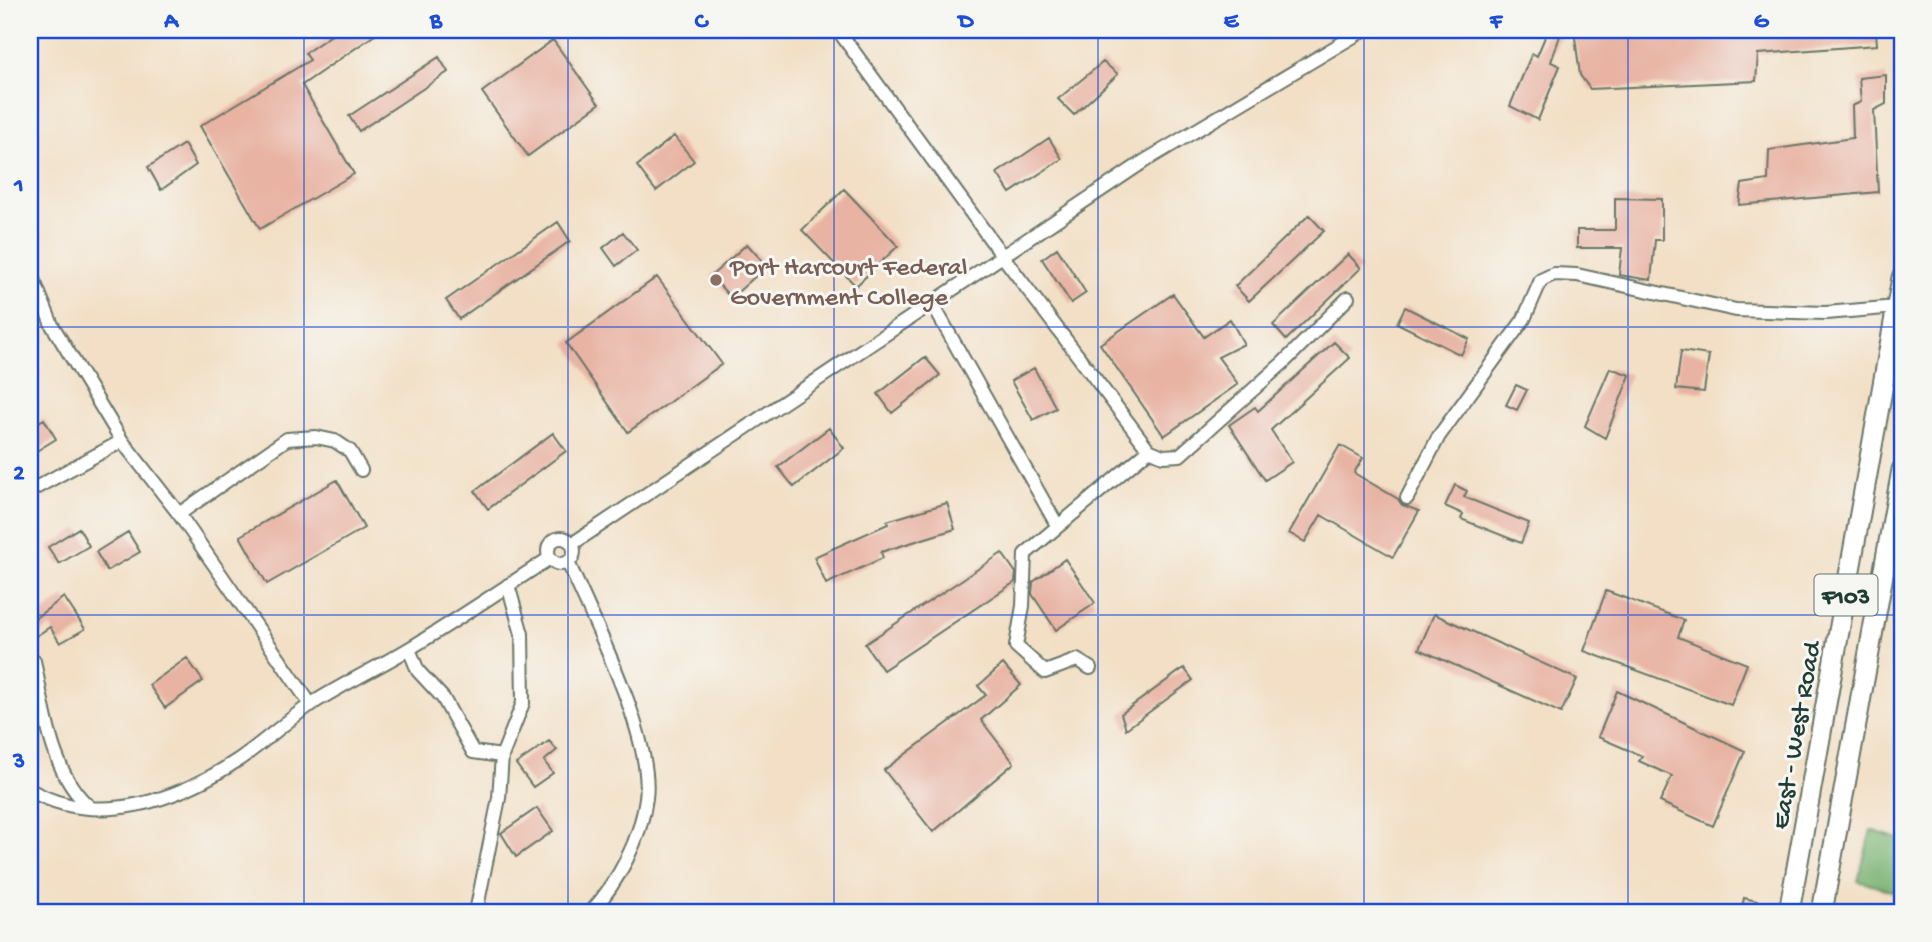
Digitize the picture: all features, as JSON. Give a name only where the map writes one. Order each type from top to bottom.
[{"type":"main road","name":"East - West Road","points":[[1789,912],[1902,278]]},
{"type":"main road","name":"F103","points":[[1822,912],[1902,470]]},
{"type":"street","points":[[838,30],[1004,258],[1149,450],[1163,456],[1180,455],[1284,362],[1348,298]]},
{"type":"street","points":[[572,544],[1004,258],[1143,162],[1364,30]]},
{"type":"street","points":[[30,271],[52,325],[122,441],[179,514],[311,705]]},
{"type":"street","points":[[1407,498],[1439,436],[1524,319],[1541,280],[1554,274],[1577,275],[1736,310],[1826,313],[1897,307]]},
{"type":"street","points":[[933,305],[1057,526]]},
{"type":"street","points":[[179,514],[287,439],[316,437],[335,441],[350,451],[361,470]]},
{"type":"street","points":[[30,491],[122,441]]},
{"type":"street","points":[[1090,668],[1077,660],[1045,672],[1016,646],[1023,606],[1025,554],[1149,450]]},
{"type":"street","points":[[564,538],[572,544],[574,554],[568,562],[558,564],[550,558],[548,548],[554,540],[564,538]]},
{"type":"street","points":[[30,790],[62,804],[93,809],[127,807],[181,791],[238,760],[311,705],[409,649],[550,558]]},
{"type":"street","points":[[568,562],[632,715],[642,744],[646,773],[647,797],[639,828],[623,864],[591,912]]},
{"type":"street","points":[[476,912],[499,798],[502,756],[523,703],[522,634],[508,585]]},
{"type":"street","points":[[409,649],[418,671],[443,698],[473,752],[502,756]]},
{"type":"street","points":[[34,661],[46,716],[63,770],[78,797],[93,809]]},
{"type":"green space","points":[[1871,830],[1902,840],[1902,894],[1858,881]]},
{"type":"building","points":[[339,30],[382,30],[302,85],[354,174],[260,229],[200,126],[310,60],[305,53]]},
{"type":"building","points":[[1548,30],[1562,30],[1551,62],[1560,66],[1538,120],[1510,106],[1532,53],[1537,56]]},
{"type":"building","points":[[1574,30],[1876,30],[1877,45],[1758,54],[1756,81],[1590,89],[1580,75]]},
{"type":"building","points":[[553,40],[599,104],[528,156],[482,92]]},
{"type":"building","points":[[439,57],[448,72],[359,131],[349,116]]},
{"type":"building","points":[[1103,62],[1118,74],[1074,115],[1058,99]]},
{"type":"building","points":[[1886,75],[1886,104],[1874,110],[1878,192],[1739,205],[1742,184],[1768,180],[1769,150],[1853,138],[1852,106],[1861,102],[1859,78]]},
{"type":"building","points":[[674,136],[694,161],[656,191],[637,166]]},
{"type":"building","points":[[1049,138],[1062,159],[1010,193],[997,173]]},
{"type":"building","points":[[184,144],[196,165],[161,190],[148,167]]},
{"type":"building","points":[[844,189],[898,246],[856,286],[802,230]]},
{"type":"building","points":[[1615,198],[1662,199],[1662,240],[1655,240],[1651,280],[1619,275],[1622,248],[1577,248],[1577,230],[1615,230]]},
{"type":"building","points":[[1309,215],[1324,231],[1249,301],[1235,286]]},
{"type":"building","points":[[558,222],[570,241],[459,319],[446,300]]},
{"type":"building","points":[[623,232],[637,250],[616,266],[603,248]]},
{"type":"building","points":[[747,244],[767,266],[731,298],[711,276]]},
{"type":"building","points":[[1057,248],[1086,293],[1071,303],[1042,259]]},
{"type":"building","points":[[1348,254],[1361,268],[1286,340],[1273,325]]},
{"type":"building","points":[[657,277],[722,364],[628,432],[566,343]]},
{"type":"building","points":[[1173,294],[1204,337],[1230,319],[1244,344],[1218,357],[1238,384],[1164,436],[1100,344]]},
{"type":"building","points":[[1405,307],[1469,339],[1461,355],[1397,323]]},
{"type":"building","points":[[1334,342],[1350,358],[1271,430],[1292,462],[1265,480],[1229,425],[1255,407],[1258,411]]},
{"type":"building","points":[[1681,351],[1709,355],[1704,392],[1676,389]]},
{"type":"building","points":[[925,357],[940,375],[892,413],[878,394]]},
{"type":"building","points":[[1034,368],[1056,408],[1033,420],[1011,381]]},
{"type":"building","points":[[1610,368],[1630,375],[1605,438],[1585,426]]},
{"type":"building","points":[[1516,385],[1527,390],[1517,410],[1506,405]]},
{"type":"building","points":[[44,419],[56,439],[30,455],[30,427]]},
{"type":"building","points":[[829,428],[844,448],[794,487],[778,467]]},
{"type":"building","points":[[553,433],[566,451],[488,509],[475,491]]},
{"type":"building","points":[[1340,445],[1363,458],[1354,473],[1398,499],[1402,505],[1419,511],[1393,557],[1321,515],[1305,542],[1289,533]]},
{"type":"building","points":[[337,480],[364,528],[267,584],[240,536]]},
{"type":"building","points":[[1455,485],[1467,491],[1464,497],[1529,523],[1521,543],[1461,519],[1463,514],[1445,506]]},
{"type":"building","points":[[947,503],[955,529],[881,552],[883,558],[826,584],[814,557],[888,524],[887,521]]},
{"type":"building","points":[[79,528],[89,546],[59,564],[48,547]]},
{"type":"building","points":[[128,532],[140,552],[107,571],[96,552]]},
{"type":"building","points":[[1002,553],[1016,573],[1015,582],[883,670],[865,644]]},
{"type":"building","points":[[1065,559],[1095,603],[1056,630],[1032,594],[1033,582]]},
{"type":"building","points":[[1606,591],[1684,620],[1678,637],[1747,664],[1731,705],[1584,651]]},
{"type":"building","points":[[64,597],[85,629],[60,643],[50,627],[30,640],[30,622]]},
{"type":"building","points":[[1434,614],[1577,679],[1561,713],[1419,649]]},
{"type":"building","points":[[187,658],[203,681],[165,708],[149,685]]},
{"type":"building","points":[[1003,664],[1021,685],[981,720],[1014,763],[933,832],[884,770],[986,695],[978,686]]},
{"type":"building","points":[[1184,668],[1193,680],[1126,729],[1121,714]]},
{"type":"building","points":[[1617,691],[1745,751],[1713,826],[1660,802],[1672,776],[1639,761],[1642,756],[1598,737]]},
{"type":"building","points":[[549,741],[557,750],[544,761],[553,773],[533,787],[516,764]]},
{"type":"building","points":[[537,808],[553,831],[516,857],[501,833]]},
{"type":"building","points":[[1744,898],[1757,901],[1754,912],[1741,912]]},
{"type":"place","name":"Port Harcourt Federal Government College","points":[[716,280]]}]
